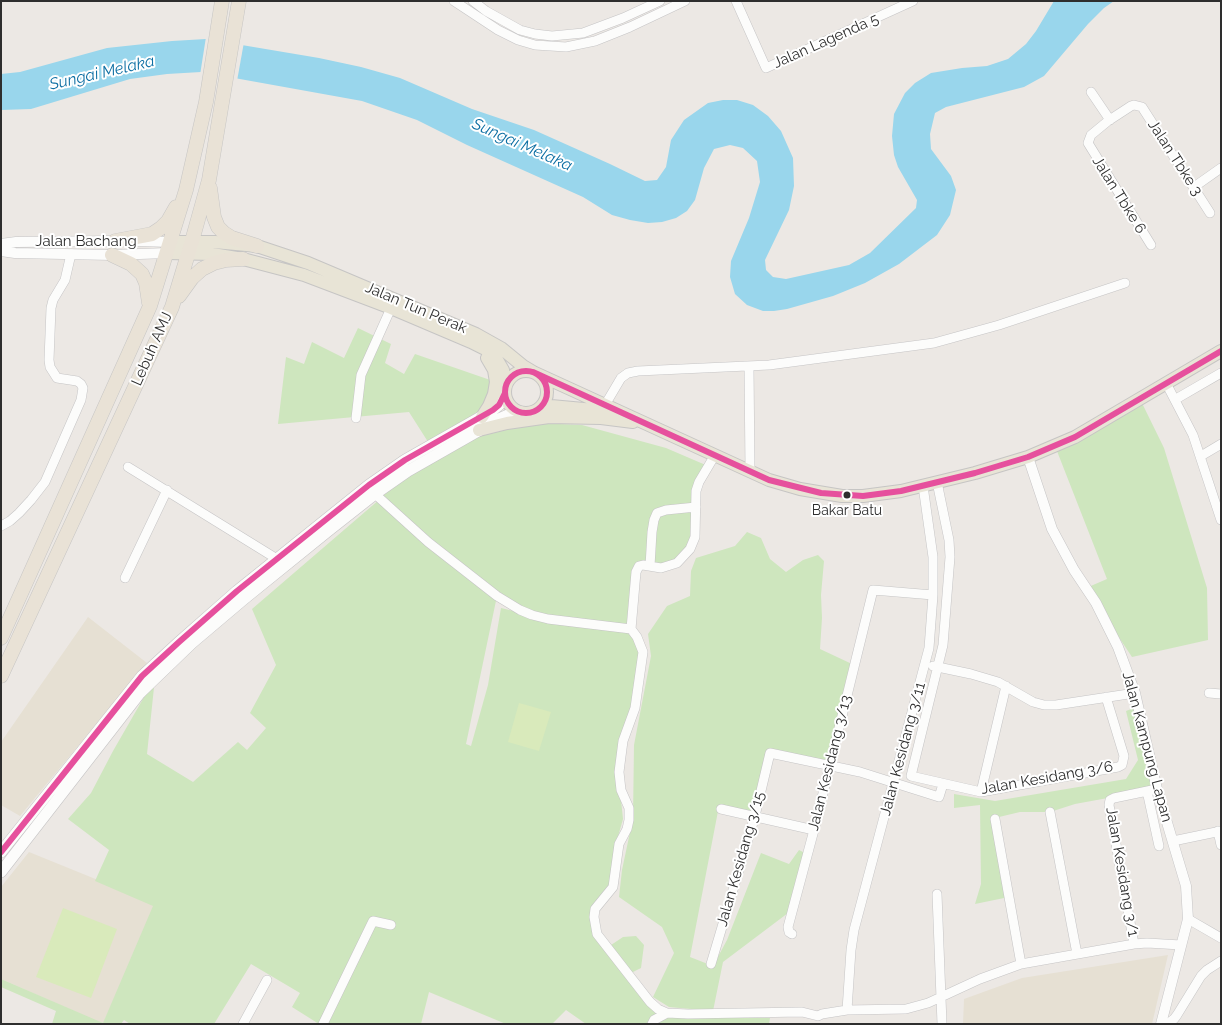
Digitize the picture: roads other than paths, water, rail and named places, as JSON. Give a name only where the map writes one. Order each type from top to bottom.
[{"type":"highway","name":"Lebuh AMJ","points":[[1,638],[150,306],[186,190],[206,102],[221,6]]},
{"type":"highway","name":"Lebuh AMJ","points":[[1,676],[172,307],[209,180],[238,7]]},
{"type":"highway","points":[[209,180],[214,217],[218,227],[232,238],[257,246]]},
{"type":"highway","points":[[115,241],[144,236],[160,228],[168,221],[186,190]]},
{"type":"highway","points":[[112,255],[131,264],[142,274],[146,283],[150,306]]},
{"type":"highway","points":[[172,307],[192,278],[202,269],[226,260],[244,259]]},
{"type":"main road","name":"Jalan Tun Perak","points":[[190,247],[257,246],[282,253],[476,334],[501,348],[533,372],[769,480],[800,489],[842,496],[884,494],[923,486],[1028,457],[1076,437],[1221,351]]},
{"type":"main road","points":[[169,247],[190,247]]},
{"type":"main road","name":"Jalan Tun Perak","points":[[190,247],[212,254],[244,259],[304,275],[391,308],[481,346],[496,358],[502,370],[505,391]]},
{"type":"main road","points":[[471,342],[488,359],[494,370],[496,382],[494,394],[482,417]]},
{"type":"main road","points":[[1,852],[142,676],[193,629],[370,485],[405,460],[482,417],[498,405],[510,378],[515,374],[527,371],[533,372],[543,379],[547,397],[540,408],[528,413],[510,414],[479,430],[408,471],[375,494],[244,599],[155,678],[123,715],[1,872]]},
{"type":"main road","points":[[505,391],[511,407],[521,412]]},
{"type":"main road","name":"Jalan Tun Perak","points":[[540,408],[561,406],[625,414]]},
{"type":"main road","points":[[479,430],[507,423],[549,417],[601,418],[653,426]]},
{"type":"street","points":[[454,1],[498,30],[518,40],[535,45],[566,47],[595,41],[686,1]]},
{"type":"street","points":[[474,1],[486,11],[520,30],[552,36],[583,32],[623,18],[660,1]]},
{"type":"street","name":"Jalan Lagenda 5","points":[[736,1],[766,68],[913,1]]},
{"type":"street","points":[[1091,92],[1110,120]]},
{"type":"street","name":"Jalan Tbke 3","points":[[1110,120],[1131,106],[1138,105],[1142,107],[1210,213]]},
{"type":"street","name":"Jalan Tbke 6","points":[[1110,120],[1091,135],[1088,143],[1151,246]]},
{"type":"street","points":[[1194,187],[1221,168]]},
{"type":"street","name":"Jalan Bachang","points":[[1,244],[16,242],[115,241],[169,247]]},
{"type":"street","name":"Jalan Bachang","points":[[1,251],[112,255],[169,247]]},
{"type":"street","points":[[1,526],[10,521],[31,500],[45,482],[81,400],[83,388],[81,384],[76,381],[57,378],[50,367],[49,360],[51,308],[53,300],[65,280],[71,254]]},
{"type":"street","points":[[605,405],[621,378],[628,373],[768,365],[934,343],[999,325],[1126,283]]},
{"type":"street","points":[[356,418],[361,375],[391,308]]},
{"type":"street","points":[[749,366],[750,471]]},
{"type":"street","points":[[1176,399],[1221,373]]},
{"type":"street","points":[[1166,383],[1176,399],[1193,435],[1221,520]]},
{"type":"street","points":[[1201,456],[1221,444]]},
{"type":"street","points":[[715,455],[699,482],[696,491],[696,537],[690,550],[677,563],[661,568],[639,566],[636,572],[631,629],[637,637],[643,652],[635,708],[623,741],[619,772],[621,790],[629,808],[629,820],[627,829],[619,844],[613,886],[595,910],[594,918],[597,934],[650,1002],[658,1009],[668,1013],[802,1012],[817,1020],[822,1014],[847,1010],[906,1009],[928,1004],[980,979],[1021,964],[1134,944],[1180,945]]},
{"type":"street","name":"Jalan Kampung Lapan","points":[[1028,457],[1052,529],[1074,570],[1096,603],[1118,648],[1136,693],[1152,790],[1173,841],[1186,886],[1188,919],[1160,1024]]},
{"type":"street","points":[[128,467],[277,559]]},
{"type":"street","points":[[936,666],[943,644],[950,557],[949,540],[937,482]]},
{"type":"street","name":"Jalan Kesidang 3/11","points":[[847,1010],[854,930],[925,664],[930,633],[933,596],[932,543],[923,486]]},
{"type":"street","points":[[125,578],[167,490]]},
{"type":"street","points":[[375,494],[428,542],[497,596],[520,610],[532,615],[548,618],[631,629]]},
{"type":"street","points":[[650,566],[652,532],[654,520],[658,513],[666,510],[696,507]]},
{"type":"street","name":"Jalan Kesidang 3/13","points":[[792,934],[789,932],[788,927],[874,590],[933,596]]},
{"type":"street","points":[[925,664],[971,674],[1006,686],[1028,699],[1044,705],[1056,705],[1136,693]]},
{"type":"street","name":"Jalan Kesidang 3/6","points":[[936,666],[911,776],[980,792],[1114,769],[1122,765],[1124,756],[1106,697]]},
{"type":"street","points":[[980,792],[1006,686]]},
{"type":"street","points":[[1209,693],[1221,694]]},
{"type":"street","name":"Jalan Kesidang 3/15","points":[[712,964],[770,754],[829,766]]},
{"type":"street","points":[[829,766],[860,772],[940,797],[943,784]]},
{"type":"street","points":[[1152,790],[1158,846]]},
{"type":"street","name":"Jalan Kesidang 3/1","points":[[1134,944],[1109,805],[1110,800],[1114,798],[1152,790]]},
{"type":"street","points":[[721,809],[814,830]]},
{"type":"street","points":[[1050,812],[1077,954]]},
{"type":"street","points":[[995,819],[1021,964]]},
{"type":"street","points":[[1173,841],[1219,831],[1221,845]]},
{"type":"street","points":[[937,894],[942,1024]]},
{"type":"street","points":[[1188,919],[1221,938]]},
{"type":"street","points":[[323,1024],[373,921],[391,925]]},
{"type":"street","points":[[1167,1024],[1178,1015],[1201,976],[1221,961]]},
{"type":"street","points":[[243,1024],[267,980]]},
{"type":"street","points":[[652,1024],[654,1020],[668,1013]]},
{"type":"water","name":"Sungai Melaka","points":[[1054,1],[1114,1],[1088,24],[1044,76],[1024,87],[946,107],[935,113],[930,134],[931,149],[951,176],[956,190],[950,215],[937,235],[899,264],[865,283],[833,296],[774,311],[763,311],[747,305],[735,294],[730,277],[731,261],[749,218],[760,182],[757,161],[743,148],[730,145],[714,149],[704,168],[695,200],[687,211],[676,218],[648,223],[612,215],[583,197],[467,145],[417,120],[362,101],[201,72],[130,79],[31,109],[1,110],[1,74],[20,72],[107,48],[206,39],[319,58],[400,78],[472,109],[534,130],[645,181],[657,180],[666,167],[671,140],[684,120],[708,103],[737,100],[753,105],[768,116],[781,131],[793,158],[794,186],[789,210],[765,260],[766,270],[773,277],[786,279],[849,265],[870,253],[916,208],[917,200],[898,167],[894,155],[892,136],[894,114],[905,93],[915,83],[931,73],[987,66],[1008,59],[1026,44]]},
{"type":"place","name":"Bakar Batu","points":[[847,495]]}]
